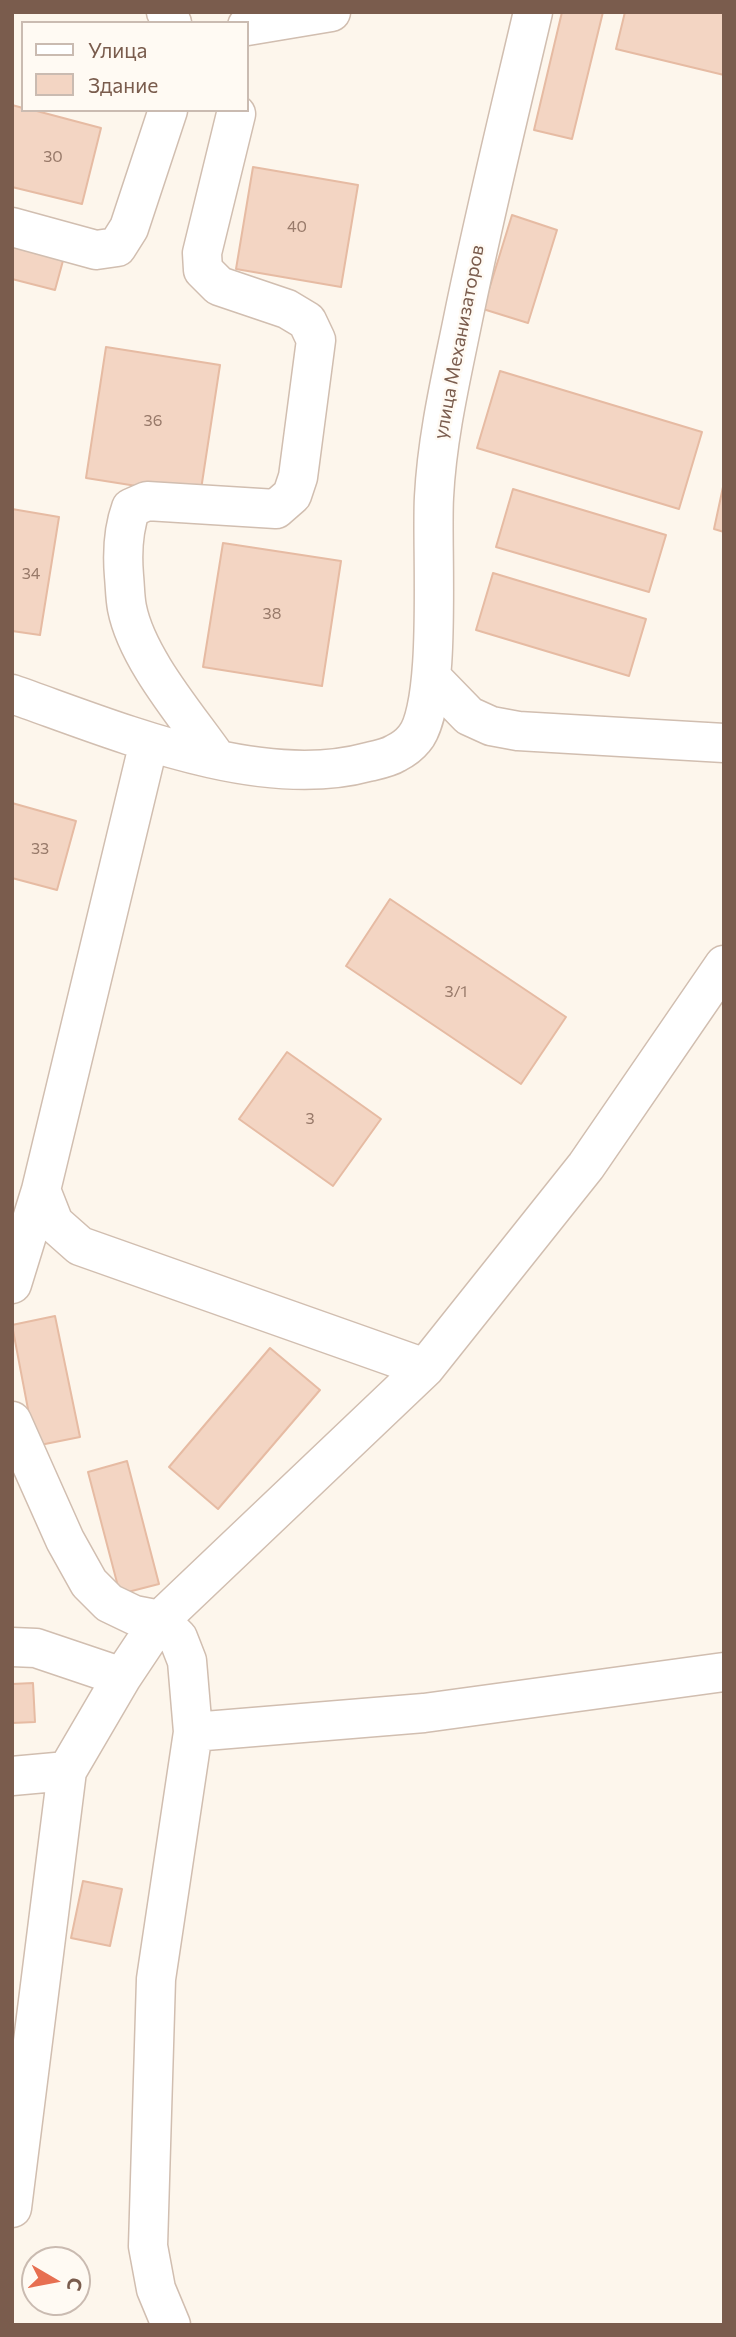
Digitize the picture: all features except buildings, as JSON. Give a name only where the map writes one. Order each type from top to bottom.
[{"type":"street","points":[[248,26],[331,12]]},
{"type":"street","name":"улица Механизаторов","points":[[12,694],[149,742],[217,759],[268,767],[321,770],[357,765],[393,755],[415,738],[425,715],[432,678],[434,497],[439,442],[484,219],[533,12]]},
{"type":"street","points":[[12,227],[96,250],[117,247],[129,228],[167,112]]},
{"type":"street","points":[[217,759],[153,668],[138,641],[127,608],[122,553],[126,522],[131,508],[139,504],[147,501],[276,509],[292,495],[298,477],[316,340],[307,321],[287,309],[219,286],[203,270],[202,253],[236,114]]},
{"type":"street","points":[[432,678],[469,716],[491,726],[518,732],[713,742],[724,772]]},
{"type":"street","points":[[12,1284],[41,1190],[149,742]]},
{"type":"street","points":[[12,2208],[67,1771],[121,1677],[160,1620],[425,1367],[586,1166],[724,965]]},
{"type":"street","points":[[41,1190],[54,1223],[80,1245],[425,1367]]},
{"type":"street","points":[[12,1421],[65,1540],[89,1583],[109,1603],[134,1615],[160,1620],[178,1638],[187,1661],[193,1732],[156,1979],[148,2246],[156,2290],[171,2325]]},
{"type":"street","points":[[12,1647],[36,1648],[121,1677]]},
{"type":"street","points":[[193,1732],[424,1713],[724,1672]]},
{"type":"street","points":[[12,1776],[67,1771]]}]
